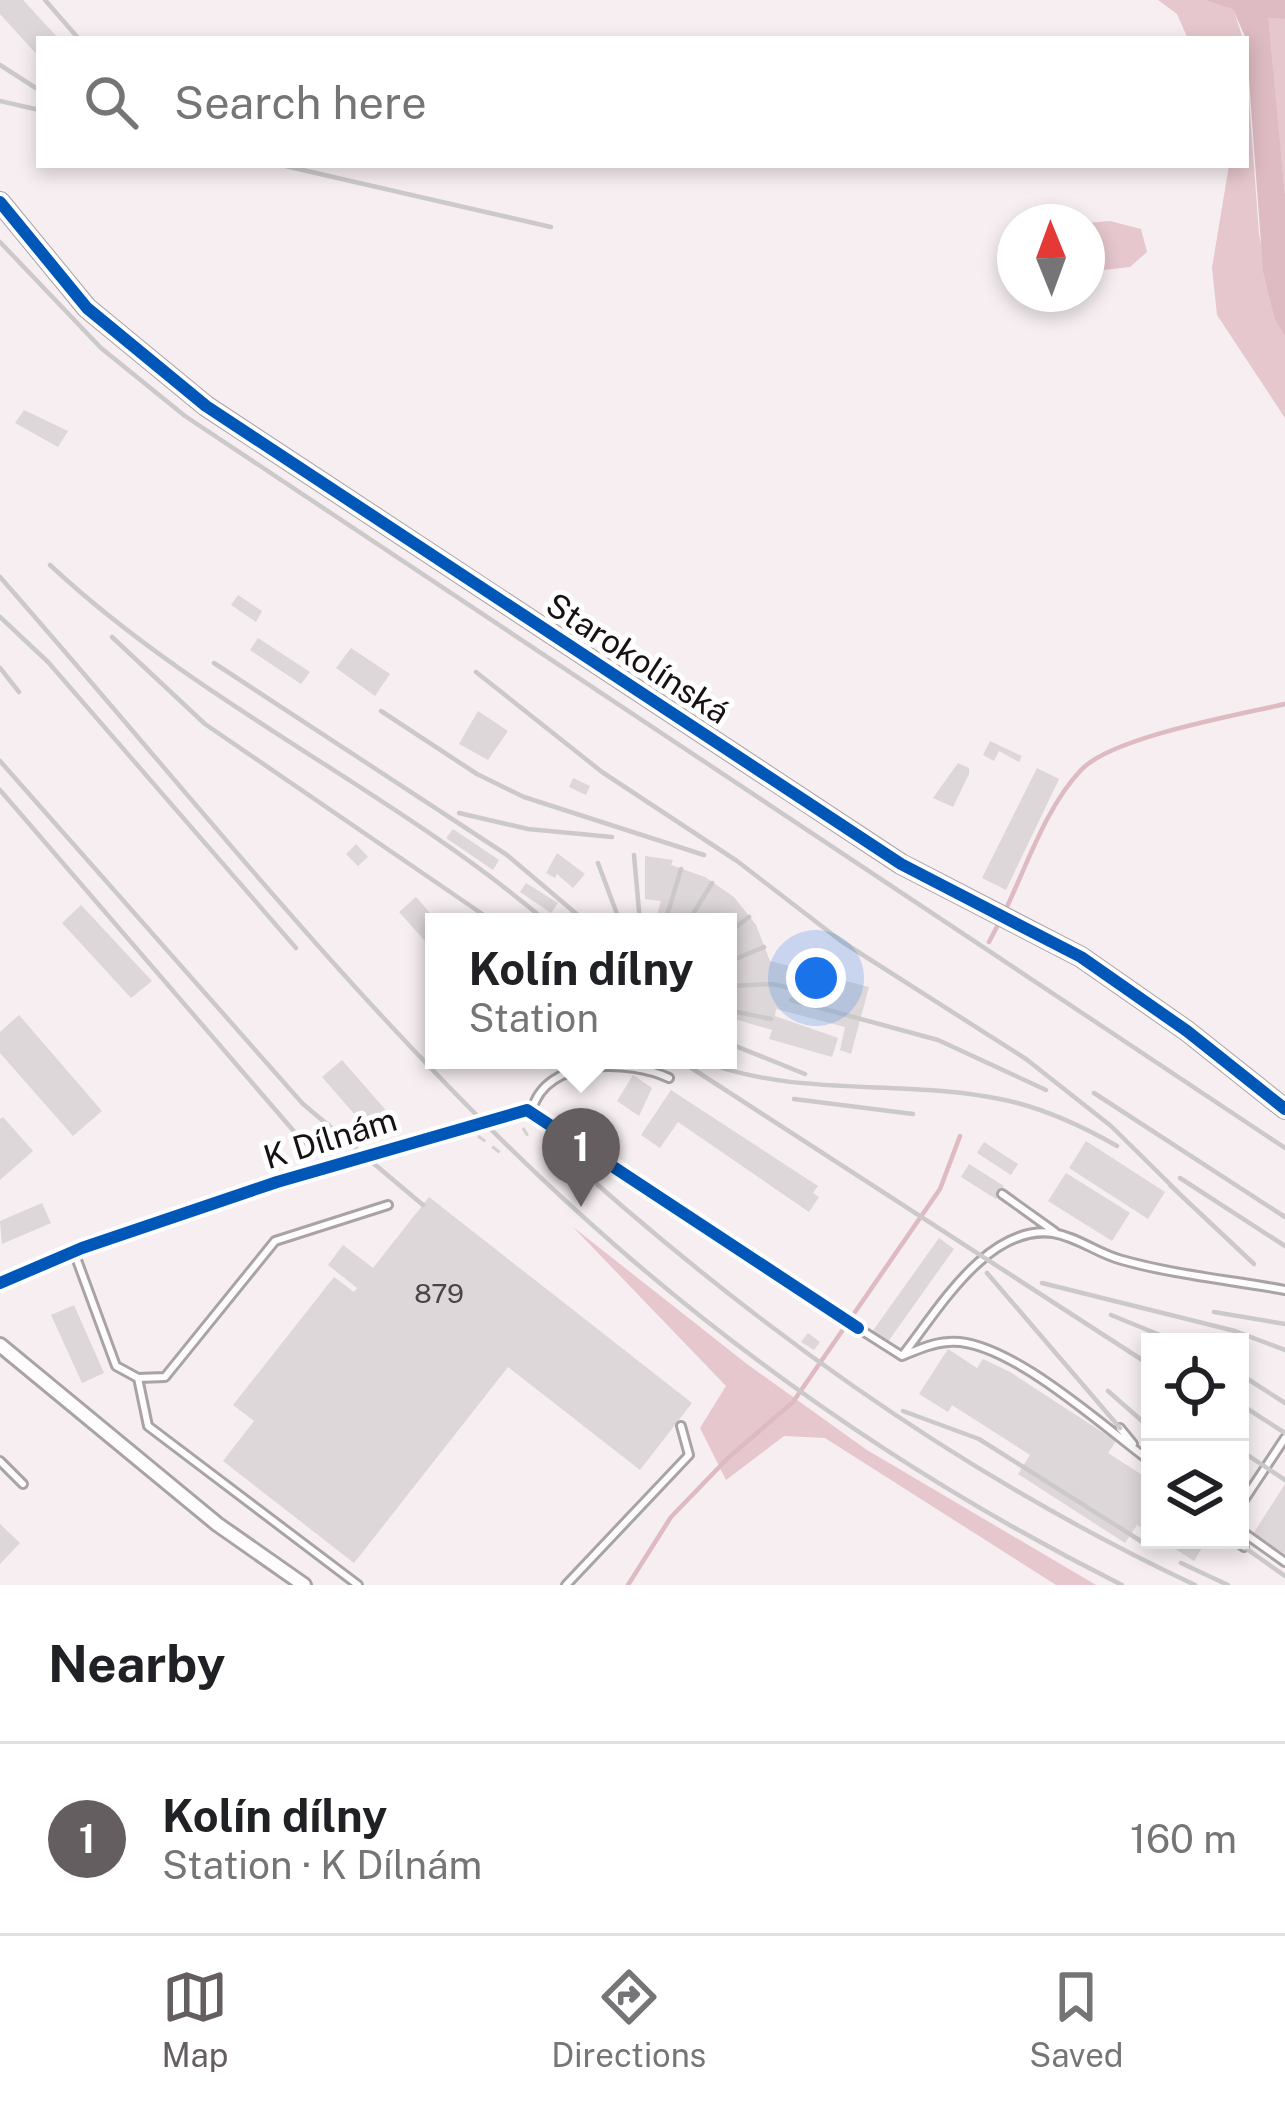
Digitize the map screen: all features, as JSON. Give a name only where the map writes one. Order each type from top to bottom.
[{"type":"street","name":"Starokolínská","points":[[0,202],[87,308],[206,406],[901,864],[1131,990],[1285,1109]]},
{"type":"street","name":"K Dílnám","points":[[0,1283],[74,1252],[360,1155],[532,1111]]},
{"type":"street","points":[[532,1111],[858,1328]]},
{"type":"street","points":[[0,1345],[217,1524],[304,1585]]},
{"type":"lane","points":[[532,1111],[536,1097],[553,1081],[590,1069]]},
{"type":"lane","points":[[646,1069],[669,1078]]},
{"type":"lane","points":[[1002,1194],[1058,1234],[1117,1259],[1285,1290]]},
{"type":"lane","points":[[74,1252],[116,1366],[138,1378],[165,1377],[275,1241],[388,1204]]},
{"type":"lane","points":[[902,1356],[954,1290],[998,1249],[1026,1235],[1058,1234]]},
{"type":"lane","points":[[858,1328],[902,1356],[952,1341],[982,1348],[1084,1409],[1141,1454]]},
{"type":"lane","points":[[138,1378],[148,1426],[358,1585]]},
{"type":"lane","points":[[566,1585],[689,1455],[681,1426]]},
{"type":"lane","points":[[1120,1428],[1141,1452]]},
{"type":"lane","points":[[1249,1492],[1285,1438]]},
{"type":"lane","points":[[0,1461],[23,1484]]},
{"type":"lane","points":[[1249,1536],[1285,1562]]},
{"type":"path","points":[[469,1126],[506,1157]]},
{"type":"shaded area","points":[[1158,0],[1205,0],[1233,8],[1242,36],[1187,36],[1177,14]]},
{"type":"shaded area","points":[[1205,0],[1285,0],[1285,19],[1268,18],[1285,195],[1285,337],[1275,320],[1263,271],[1249,36],[1245,36],[1233,9]]},
{"type":"shaded area","points":[[1267,17],[1285,19],[1285,195]]},
{"type":"shaded area","points":[[1249,99],[1259,234],[1275,320],[1285,337],[1285,418],[1217,315],[1212,268],[1229,168],[1249,168]]},
{"type":"shaded area","points":[[1105,221],[1141,229],[1147,252],[1130,267],[1105,270]]},
{"type":"shaded area","points":[[573,1227],[747,1364],[867,1450],[1096,1585],[1056,1585],[825,1438],[784,1436],[726,1480],[700,1428],[726,1386]]},
{"type":"building","points":[[0,0],[23,0],[56,36],[36,36],[36,54],[0,14]]},
{"type":"building","points":[[24,410],[68,431],[58,447],[15,423]]},
{"type":"building","points":[[238,595],[262,611],[256,622],[231,605]]},
{"type":"building","points":[[258,638],[310,672],[301,684],[250,650]]},
{"type":"building","points":[[351,648],[390,674],[375,696],[336,668]]},
{"type":"building","points":[[478,711],[508,731],[488,760],[459,744]]},
{"type":"building","points":[[990,741],[1022,756],[1019,762],[999,751],[994,761],[983,755]]},
{"type":"building","points":[[958,763],[969,768],[969,774],[953,807],[933,798]]},
{"type":"building","points":[[1037,768],[1059,779],[1006,890],[982,878]]},
{"type":"building","points":[[573,778],[590,786],[586,795],[569,787]]},
{"type":"building","points":[[453,829],[499,860],[493,870],[446,838]]},
{"type":"building","points":[[356,844],[368,857],[358,866],[346,854]]},
{"type":"building","points":[[557,853],[585,874],[573,888],[557,874],[555,878],[546,873]]},
{"type":"building","points":[[645,856],[673,860],[671,865],[705,877],[734,897],[756,925],[770,961],[869,987],[851,1054],[840,1050],[845,1027],[776,1009],[775,1016],[838,1038],[832,1057],[769,1039],[772,1030],[737,1020],[737,913],[658,913],[661,901],[645,899]]},
{"type":"building","points":[[526,883],[558,903],[551,913],[520,892]]},
{"type":"building","points":[[416,897],[430,913],[425,913],[425,941],[399,912]]},
{"type":"building","points":[[81,905],[152,981],[131,998],[62,923]]},
{"type":"building","points":[[19,1015],[102,1111],[73,1136],[0,1053],[0,1032]]},
{"type":"building","points":[[342,1060],[390,1115],[370,1132],[322,1077]]},
{"type":"building","points":[[633,1075],[652,1088],[639,1116],[617,1101]]},
{"type":"building","points":[[671,1090],[818,1186],[813,1193],[819,1197],[809,1212],[678,1122],[660,1148],[641,1135]]},
{"type":"building","points":[[0,1119],[33,1151],[0,1180]]},
{"type":"building","points":[[1086,1141],[1165,1192],[1148,1219],[1069,1168]]},
{"type":"building","points":[[984,1142],[1018,1164],[1011,1175],[977,1153]]},
{"type":"building","points":[[969,1164],[1004,1186],[996,1199],[961,1177]]},
{"type":"building","points":[[1066,1173],[1130,1213],[1112,1241],[1048,1201]]},
{"type":"building","points":[[429,1197],[692,1403],[640,1470],[508,1367],[354,1563],[223,1461],[254,1421],[233,1405],[334,1277],[354,1292],[357,1288],[328,1265],[343,1245],[373,1268]]},
{"type":"building","points":[[42,1203],[51,1223],[2,1244],[0,1221]]},
{"type":"building","points":[[939,1238],[954,1249],[887,1343],[872,1332]]},
{"type":"building","points":[[74,1305],[104,1373],[82,1383],[51,1315]]},
{"type":"building","points":[[808,1333],[820,1342],[814,1350],[801,1342]]},
{"type":"building","points":[[948,1349],[977,1368],[983,1359],[1010,1372],[1116,1441],[1108,1453],[1141,1474],[1141,1527],[1137,1525],[1125,1543],[1018,1474],[1030,1455],[952,1405],[948,1412],[919,1394]]},
{"type":"building","points":[[1285,1484],[1285,1554],[1253,1534]]},
{"type":"building","points":[[0,1524],[20,1543],[0,1564]]},
{"type":"building","points":[[1175,1549],[1201,1549],[1194,1561]]},
{"type":"waterway","points":[[1005,911],[1057,801],[1097,758],[1177,729],[1285,704]]},
{"type":"waterway","points":[[989,942],[1000,921]]},
{"type":"waterway","points":[[628,1585],[671,1517],[728,1458],[793,1402],[940,1189],[960,1136]]},
{"type":"railway","points":[[45,0],[76,36]]},
{"type":"railway","points":[[0,65],[36,88]]},
{"type":"railway","points":[[0,101],[36,109]]},
{"type":"railway","points":[[294,168],[551,227]]},
{"type":"railway","points":[[0,242],[101,348],[185,416],[1285,1148]]},
{"type":"railway","points":[[50,565],[169,661],[425,830],[536,913]]},
{"type":"railway","points":[[0,577],[297,922],[425,1062]]},
{"type":"railway","points":[[0,617],[48,662],[296,948]]},
{"type":"railway","points":[[112,637],[205,724],[481,913]]},
{"type":"railway","points":[[214,663],[507,855],[575,913]]},
{"type":"railway","points":[[0,668],[19,692]]},
{"type":"railway","points":[[476,672],[602,772],[737,861],[841,941],[1026,1059],[1111,1126],[1179,1193]]},
{"type":"railway","points":[[381,711],[477,774],[524,797],[704,855]]},
{"type":"railway","points":[[0,761],[303,1104],[423,1205]]},
{"type":"railway","points":[[0,790],[304,1143]]},
{"type":"railway","points":[[459,813],[528,829],[612,837]]},
{"type":"railway","points":[[634,855],[639,913]]},
{"type":"railway","points":[[598,863],[617,913]]},
{"type":"railway","points":[[668,913],[681,869]]},
{"type":"railway","points":[[694,913],[712,883]]},
{"type":"railway","points":[[737,926],[749,917]]},
{"type":"railway","points":[[737,958],[764,947]]},
{"type":"railway","points":[[737,986],[773,984],[814,994]]},
{"type":"railway","points":[[791,1000],[938,1040],[1046,1090]]},
{"type":"railway","points":[[737,1012],[771,1019]]},
{"type":"railway","points":[[737,1047],[805,1074]]},
{"type":"railway","points":[[432,1069],[532,1170],[734,1343],[923,1473],[1122,1585]]},
{"type":"railway","points":[[693,1069],[1141,1359]]},
{"type":"railway","points":[[725,1069],[806,1083],[1006,1100],[1055,1116],[1117,1146]]},
{"type":"railway","points":[[1094,1093],[1285,1217]]},
{"type":"railway","points":[[794,1099],[913,1114]]},
{"type":"railway","points":[[545,1138],[696,1268],[854,1386],[1019,1492],[1195,1585]]},
{"type":"railway","points":[[1180,1178],[1285,1246]]},
{"type":"railway","points":[[1170,1185],[1254,1264]]},
{"type":"railway","points":[[987,1273],[1120,1428]]},
{"type":"railway","points":[[1042,1283],[1235,1331],[1285,1350]]},
{"type":"railway","points":[[1214,1312],[1285,1324]]},
{"type":"railway","points":[[1111,1315],[1155,1333]]},
{"type":"railway","points":[[1249,1380],[1285,1403]]},
{"type":"railway","points":[[1108,1391],[1141,1420]]},
{"type":"railway","points":[[1249,1410],[1285,1433]]},
{"type":"railway","points":[[903,1411],[979,1439],[1141,1541]]},
{"type":"railway","points":[[1249,1456],[1285,1480]]},
{"type":"railway","points":[[1247,1549],[1285,1576]]},
{"type":"railway","points":[[1181,1563],[1228,1585]]},
{"type":"cycle path","points":[[0,202],[87,308],[206,406],[901,864],[1081,957],[1187,1031],[1285,1109]]},
{"type":"cycle path","points":[[0,1283],[82,1248],[277,1182],[527,1110],[858,1328]]},
{"type":"place","name":"Kolín dílny","points":[[581,1207]]}]
